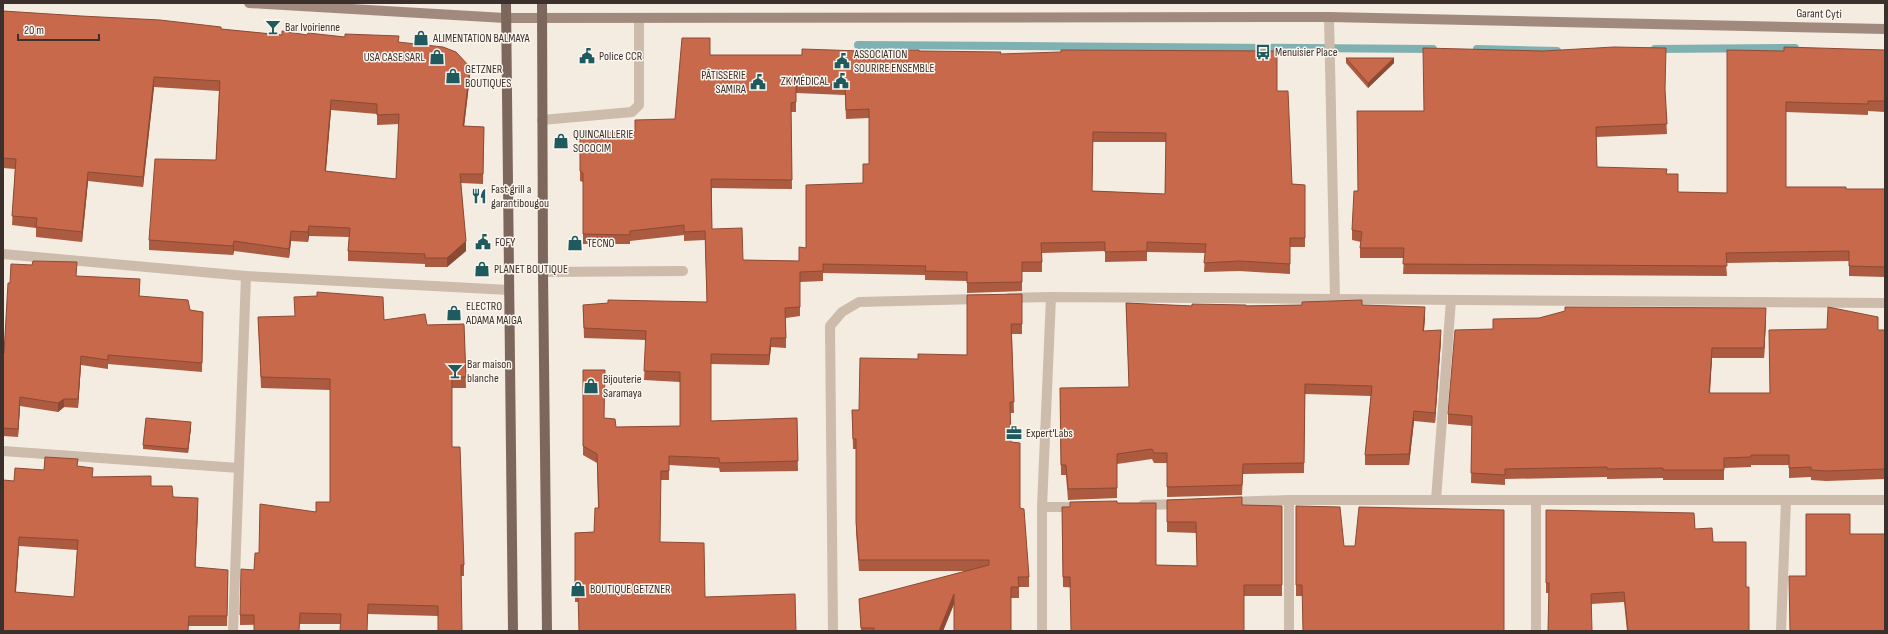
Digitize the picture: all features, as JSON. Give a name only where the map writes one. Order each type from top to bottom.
[{"type":"main road","name":"Garant Cyti","points":[[249,3],[505,18],[1329,17],[1885,29]]},
{"type":"main road","points":[[506,3],[513,631]]},
{"type":"main road","points":[[542,3],[547,631]]},
{"type":"street","points":[[1329,17],[1335,299]]},
{"type":"street","points":[[542,120],[632,112],[640,105],[639,18]]},
{"type":"street","points":[[3,254],[246,276],[509,290]]},
{"type":"street","points":[[543,272],[683,271]]},
{"type":"street","points":[[233,631],[246,276]]},
{"type":"street","points":[[1042,631],[1042,507],[1051,297]]},
{"type":"street","points":[[833,631],[830,326],[842,312],[859,302],[1051,297],[1885,303]]},
{"type":"street","points":[[1436,500],[1452,300]]},
{"type":"street","points":[[3,451],[239,468]]},
{"type":"street","points":[[1288,631],[1289,500]]},
{"type":"street","points":[[1218,503],[1289,500],[1885,500]]},
{"type":"street","points":[[1536,500],[1536,631]]},
{"type":"street","points":[[1781,631],[1786,500]]},
{"type":"street","points":[[1130,505],[1194,503]]},
{"type":"street","points":[[1042,507],[1082,507]]},
{"type":"building","points":[[3,11],[160,20],[221,27],[221,29],[282,35],[282,31],[307,35],[308,33],[345,37],[345,34],[399,36],[398,42],[443,47],[456,52],[470,67],[463,126],[484,127],[483,174],[460,174],[466,241],[447,258],[425,258],[425,254],[348,251],[350,228],[309,226],[308,232],[291,231],[289,249],[234,241],[233,246],[149,240],[155,159],[216,160],[220,81],[154,77],[143,177],[88,172],[82,232],[36,227],[37,218],[12,216],[16,159],[3,158]],"holes":[[[331,100],[377,104],[377,115],[399,114],[396,179],[325,171]]]},
{"type":"building","points":[[682,38],[710,38],[710,55],[802,55],[802,49],[1001,52],[1000,54],[1061,52],[1061,50],[1277,51],[1277,91],[1288,91],[1292,184],[1305,185],[1305,238],[1290,238],[1290,264],[1239,261],[1204,263],[1206,244],[1147,242],[1147,251],[1105,252],[1105,242],[1041,243],[1042,262],[1022,262],[1022,282],[967,283],[967,272],[925,271],[926,266],[823,264],[823,271],[800,272],[800,307],[785,308],[786,338],[771,338],[769,355],[711,354],[711,421],[797,418],[798,461],[720,463],[719,458],[669,456],[669,471],[661,471],[660,542],[704,543],[705,597],[795,594],[796,631],[579,631],[578,593],[575,593],[575,533],[594,532],[595,508],[599,508],[597,454],[583,446],[583,370],[605,370],[604,418],[615,419],[616,427],[680,426],[680,372],[644,371],[646,331],[584,328],[583,305],[608,303],[608,300],[707,302],[705,231],[684,232],[684,225],[630,231],[630,235],[583,234],[583,173],[580,171],[580,133],[635,132],[635,120],[675,119]],"holes":[[[796,83],[845,85],[846,110],[869,109],[869,164],[863,164],[863,183],[806,185],[806,248],[799,247],[799,261],[743,260],[742,228],[712,229],[711,179],[792,180],[791,103],[796,102]],[[1093,132],[1166,133],[1165,194],[1092,191]]]},
{"type":"building","points":[[1614,47],[1666,48],[1665,89],[1667,124],[1596,127],[1597,167],[1667,169],[1666,174],[1678,174],[1678,192],[1727,193],[1727,50],[1784,51],[1784,47],[1885,50],[1885,101],[1868,101],[1868,104],[1786,102],[1786,187],[1846,187],[1846,189],[1885,189],[1885,267],[1849,266],[1849,251],[1726,253],[1727,266],[1403,264],[1404,248],[1360,248],[1362,232],[1352,230],[1354,191],[1358,191],[1357,111],[1424,111],[1423,48],[1543,51]]},
{"type":"building","points":[[1346,58],[1394,58],[1368,83]]},
{"type":"building","points":[[33,261],[77,262],[76,276],[140,279],[139,296],[188,300],[190,310],[203,312],[202,363],[108,355],[108,360],[81,356],[78,399],[64,399],[58,403],[20,397],[18,429],[3,428],[3,353],[8,283],[10,283],[11,264],[32,265]]},
{"type":"building","points":[[317,292],[383,297],[384,320],[425,314],[427,325],[464,324],[466,377],[452,377],[452,447],[460,447],[464,565],[461,565],[462,631],[438,631],[438,606],[368,604],[367,631],[340,631],[341,614],[300,613],[299,631],[254,631],[254,615],[240,615],[241,569],[254,570],[255,553],[259,553],[260,504],[316,512],[316,502],[330,502],[330,379],[261,377],[258,317],[295,316],[294,297],[317,296]]},
{"type":"building","points":[[1022,294],[1022,324],[1011,324],[1014,402],[1010,402],[1011,442],[1020,443],[1020,508],[1024,509],[1029,577],[1018,577],[1019,587],[1011,587],[1011,631],[954,631],[954,594],[939,631],[874,631],[874,628],[861,628],[859,599],[989,565],[989,560],[859,560],[856,522],[856,439],[853,439],[852,410],[859,410],[860,358],[918,359],[918,354],[967,355],[967,295]]},
{"type":"building","points":[[1362,300],[1362,305],[1425,307],[1423,331],[1441,330],[1435,413],[1414,411],[1409,454],[1365,455],[1372,386],[1305,384],[1304,463],[1243,464],[1242,485],[1167,487],[1167,453],[1154,453],[1152,449],[1117,454],[1117,488],[1068,489],[1066,465],[1061,465],[1060,388],[1129,387],[1126,303],[1192,306],[1192,304],[1246,306],[1302,305],[1302,302]]},
{"type":"building","points":[[1565,307],[1766,308],[1764,348],[1712,348],[1709,393],[1770,393],[1769,330],[1827,329],[1828,307],[1878,317],[1878,330],[1885,330],[1885,469],[1826,471],[1811,470],[1811,467],[1789,468],[1789,455],[1751,455],[1751,457],[1724,458],[1724,470],[1663,470],[1663,468],[1607,469],[1607,467],[1505,469],[1505,475],[1471,473],[1472,416],[1448,414],[1455,330],[1493,329],[1493,319],[1539,318],[1565,311]]},
{"type":"building","points":[[146,418],[191,422],[188,449],[143,445]]},
{"type":"building","points":[[45,457],[78,459],[77,466],[93,468],[92,477],[151,476],[151,486],[172,486],[173,497],[198,498],[195,567],[228,570],[227,616],[189,616],[188,631],[3,631],[3,480],[14,481],[15,468],[44,470]],"holes":[[[19,537],[78,540],[74,597],[15,592]]]},
{"type":"building","points":[[1242,497],[1242,505],[1282,506],[1282,585],[1244,585],[1244,631],[1071,631],[1070,577],[1063,577],[1062,507],[1070,507],[1070,502],[1117,501],[1117,503],[1156,503],[1156,565],[1197,566],[1196,522],[1167,522],[1167,500]]},
{"type":"building","points":[[1296,506],[1340,507],[1344,546],[1355,546],[1359,507],[1504,510],[1504,631],[1303,631],[1302,585],[1296,585]]},
{"type":"building","points":[[1546,510],[1694,513],[1695,529],[1712,528],[1713,542],[1746,542],[1746,587],[1749,587],[1749,631],[1628,631],[1624,592],[1591,594],[1592,631],[1548,631],[1549,583],[1546,583]]},
{"type":"building","points":[[1806,514],[1850,514],[1850,534],[1885,534],[1885,631],[1790,631],[1789,576],[1806,576]]},
{"type":"waterway","points":[[858,45],[1433,49]]},
{"type":"waterway","points":[[1655,49],[1795,48]]},
{"type":"waterway","points":[[1477,49],[1557,51]]},
{"type":"place","name":"Bar Ivoirienne","points":[[273,27]]},
{"type":"place","name":"ALIMENTATION BALMAYA","points":[[421,38]]},
{"type":"place","name":"Menuisier Place","points":[[1263,52]]},
{"type":"place","name":"Police CCR","points":[[587,56]]},
{"type":"place","name":"USA CASE SARL","points":[[437,57]]},
{"type":"place","name":"ASSOCIATION SOURIRE ENSEMBLE","points":[[842,61]]},
{"type":"place","name":"GETZNER BOUTIQUES","points":[[453,76]]},
{"type":"place","name":"ZK MÉDICAL","points":[[841,81]]},
{"type":"place","name":"PÂTISSERIE SAMIRA","points":[[758,82]]},
{"type":"place","name":"QUINCAILLERIE SOCOCIM","points":[[561,141]]},
{"type":"place","name":"Fast grill a garantibougou","points":[[479,196]]},
{"type":"place","name":"FOFY","points":[[483,242]]},
{"type":"place","name":"TECNO","points":[[575,243]]},
{"type":"place","name":"PLANET BOUTIQUE","points":[[482,269]]},
{"type":"place","name":"ELECTRO ADAMA MAIGA","points":[[454,313]]},
{"type":"place","name":"Bar maison blanche","points":[[455,371]]},
{"type":"place","name":"Bijouterie Saramaya","points":[[591,386]]},
{"type":"place","name":"Expert'Labs","points":[[1014,433]]},
{"type":"place","name":"BOUTIQUE GETZNER","points":[[578,589]]}]
